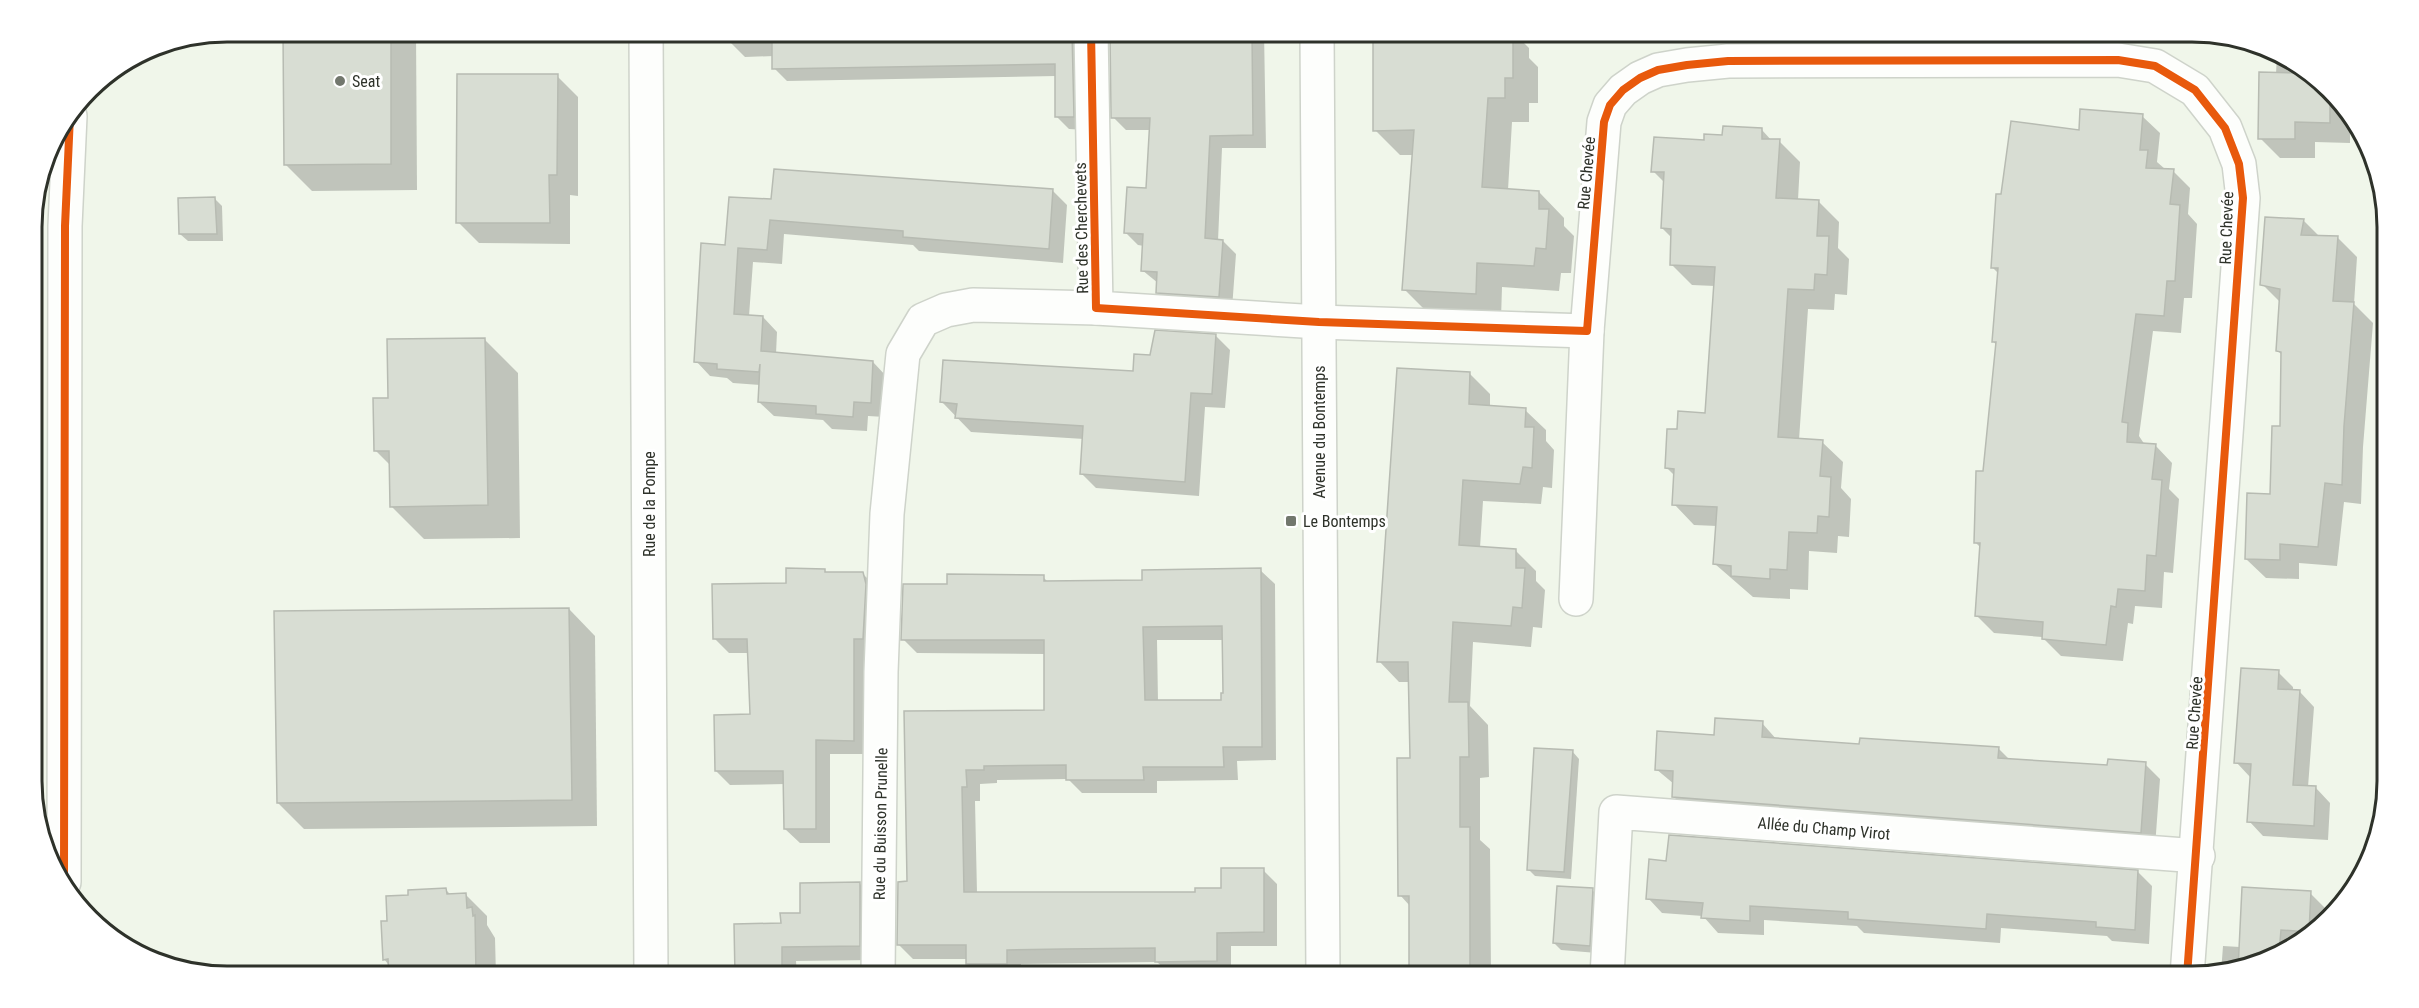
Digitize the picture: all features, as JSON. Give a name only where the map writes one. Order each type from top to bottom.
[{"type":"street","name":"Rue de la Pompe","points":[[646,42],[651,966]]},
{"type":"street","name":"Rue des Cherchevets","points":[[1090,42],[1096,308]]},
{"type":"street","name":"Avenue du Bontemps","points":[[1317,42],[1323,966]]},
{"type":"street","name":"Rue Chevée","points":[[1576,600],[1587,331],[1604,122],[1610,105],[1623,90],[1658,70],[1728,61],[2118,60],[2155,66],[2195,90],[2225,129],[2239,164],[2243,198],[2198,856],[2188,966]]},
{"type":"street","points":[[64,868],[65,237],[69,130]]},
{"type":"street","name":"Rue des Cherchevets","points":[[881,672],[887,514],[903,354],[923,320],[946,310],[964,307],[1096,308],[1319,322]]},
{"type":"street","points":[[1319,322],[1587,331]]},
{"type":"street","name":"Rue du Buisson Prunelle","points":[[878,966],[881,672]]},
{"type":"street","name":"Allée du Champ Virot","points":[[1608,966],[1616,812],[2198,856]]},
{"type":"building","points":[[283,42],[391,42],[391,164],[284,165]]},
{"type":"building","points":[[772,42],[1072,42],[1074,117],[1055,117],[1055,64],[772,69]]},
{"type":"building","points":[[1110,42],[1252,42],[1253,135],[1210,136],[1205,238],[1223,240],[1219,297],[1156,293],[1157,272],[1141,271],[1143,234],[1124,233],[1127,187],[1146,188],[1150,118],[1111,118]]},
{"type":"building","points":[[1373,42],[1513,42],[1513,78],[1505,78],[1505,98],[1488,98],[1482,187],[1539,191],[1539,209],[1549,209],[1546,249],[1536,248],[1534,266],[1477,263],[1476,294],[1402,290],[1414,130],[1373,131]]},
{"type":"building","points":[[2259,72],[2295,73],[2330,104],[2330,123],[2295,122],[2295,139],[2258,139]]},
{"type":"building","points":[[457,74],[558,74],[557,175],[549,175],[550,223],[456,223]]},
{"type":"building","points":[[2080,109],[2143,114],[2140,150],[2148,150],[2146,168],[2174,169],[2170,204],[2180,205],[2175,281],[2167,281],[2164,316],[2136,314],[2122,422],[2128,423],[2127,442],[2156,444],[2152,479],[2162,480],[2156,556],[2147,555],[2145,591],[2118,589],[2116,607],[2111,606],[2106,645],[2042,639],[2043,622],[1975,616],[1980,543],[1974,543],[1976,471],[1983,471],[1996,342],[1992,342],[1998,268],[1991,268],[1996,194],[2001,194],[2011,121],[2079,130]]},
{"type":"building","points":[[1723,126],[1762,128],[1762,139],[1780,139],[1776,198],[1819,200],[1817,236],[1829,236],[1827,275],[1815,274],[1814,290],[1788,289],[1778,437],[1823,440],[1820,476],[1831,477],[1829,517],[1818,516],[1817,533],[1789,532],[1787,570],[1770,569],[1770,579],[1731,576],[1731,566],[1713,564],[1717,507],[1672,505],[1674,469],[1665,468],[1667,429],[1677,429],[1678,411],[1705,413],[1715,267],[1670,265],[1671,229],[1661,228],[1664,172],[1651,172],[1654,137],[1704,140],[1704,134],[1722,135]]},
{"type":"building","points":[[774,169],[1053,189],[1049,249],[903,237],[903,231],[770,220],[767,250],[738,248],[734,314],[763,316],[761,351],[873,361],[871,403],[854,402],[853,417],[816,414],[816,406],[758,402],[760,364],[759,372],[717,369],[717,364],[694,362],[701,243],[725,245],[729,197],[771,199]]},
{"type":"building","points":[[215,197],[217,234],[179,234],[178,198]]},
{"type":"building","points":[[2265,217],[2304,219],[2301,235],[2338,236],[2333,301],[2354,302],[2344,426],[2342,485],[2325,483],[2318,547],[2280,544],[2280,560],[2245,559],[2247,493],[2270,494],[2272,426],[2280,426],[2281,352],[2276,351],[2280,289],[2260,285]]},
{"type":"building","points":[[1155,330],[1216,334],[1212,394],[1191,393],[1185,482],[1080,474],[1083,426],[955,418],[957,404],[940,402],[943,360],[1133,371],[1134,354],[1150,355]]},
{"type":"building","points":[[485,338],[488,505],[390,507],[389,451],[374,451],[373,398],[388,398],[387,339]]},
{"type":"building","points":[[1397,368],[1470,372],[1469,404],[1526,408],[1525,427],[1534,427],[1532,468],[1523,467],[1520,484],[1463,480],[1459,545],[1516,549],[1516,568],[1525,568],[1522,608],[1513,607],[1511,626],[1453,622],[1449,702],[1468,702],[1469,757],[1460,757],[1460,827],[1470,827],[1470,966],[1409,966],[1409,896],[1398,896],[1397,758],[1410,758],[1408,662],[1377,662]]},
{"type":"building","points":[[786,568],[825,569],[825,572],[863,572],[866,584],[863,639],[854,639],[854,741],[816,740],[816,829],[784,829],[783,771],[715,771],[714,715],[750,714],[747,639],[713,639],[712,584],[786,583]]},
{"type":"building","points":[[1261,568],[1262,747],[1223,747],[1224,767],[1143,767],[1144,780],[1066,780],[1066,765],[984,766],[984,770],[966,770],[967,787],[962,787],[964,892],[1195,892],[1195,888],[1221,888],[1221,868],[1264,868],[1264,932],[1217,933],[1217,961],[1155,962],[1155,948],[1064,949],[1007,950],[1007,964],[966,964],[966,945],[897,945],[898,882],[907,881],[904,711],[1044,710],[1044,640],[901,640],[903,584],[947,584],[947,574],[1044,575],[1044,581],[1142,580],[1142,570]],"holes":[[[1222,626],[1223,693],[1221,693],[1221,700],[1145,700],[1143,627]]]},
{"type":"building","points":[[569,608],[572,800],[277,803],[274,611]]},
{"type":"building","points":[[2241,668],[2279,670],[2278,689],[2300,690],[2293,785],[2316,786],[2314,826],[2247,822],[2251,764],[2234,763]]},
{"type":"building","points":[[1715,718],[1763,721],[1762,737],[1859,744],[1860,738],[1999,747],[1998,758],[2107,765],[2108,759],[2146,762],[2141,833],[1672,797],[1673,771],[1655,770],[1657,731],[1714,735]]},
{"type":"building","points":[[1534,748],[1573,750],[1564,872],[1527,870]]},
{"type":"building","points":[[1669,835],[2138,870],[2135,930],[2096,927],[2096,922],[1987,914],[1986,929],[1848,919],[1848,912],[1750,906],[1750,921],[1701,918],[1703,903],[1646,899],[1649,859],[1666,861]]},
{"type":"building","points":[[860,882],[860,946],[782,947],[782,966],[735,966],[734,924],[781,923],[780,913],[800,913],[800,883]]},
{"type":"building","points":[[1557,886],[1593,888],[1590,946],[1553,943]]},
{"type":"building","points":[[2242,887],[2311,891],[2309,924],[2300,931],[2281,930],[2280,944],[2238,960]]},
{"type":"building","points":[[446,888],[447,894],[466,893],[467,908],[472,907],[473,916],[475,915],[476,966],[388,966],[388,959],[383,960],[381,921],[387,921],[386,896],[408,895],[408,890]]},
{"type":"cycle path","points":[[1091,42],[1096,308],[1319,322],[1587,331],[1604,122],[1610,105],[1623,90],[1640,78],[1658,70],[1728,61],[2118,60],[2155,66],[2195,90],[2225,128],[2239,164],[2243,198],[2188,966]]},
{"type":"cycle path","points":[[64,868],[65,226],[69,130]]},
{"type":"place","name":"Seat","points":[[340,81]]},
{"type":"place","name":"Le Bontemps","points":[[1291,521]]}]
